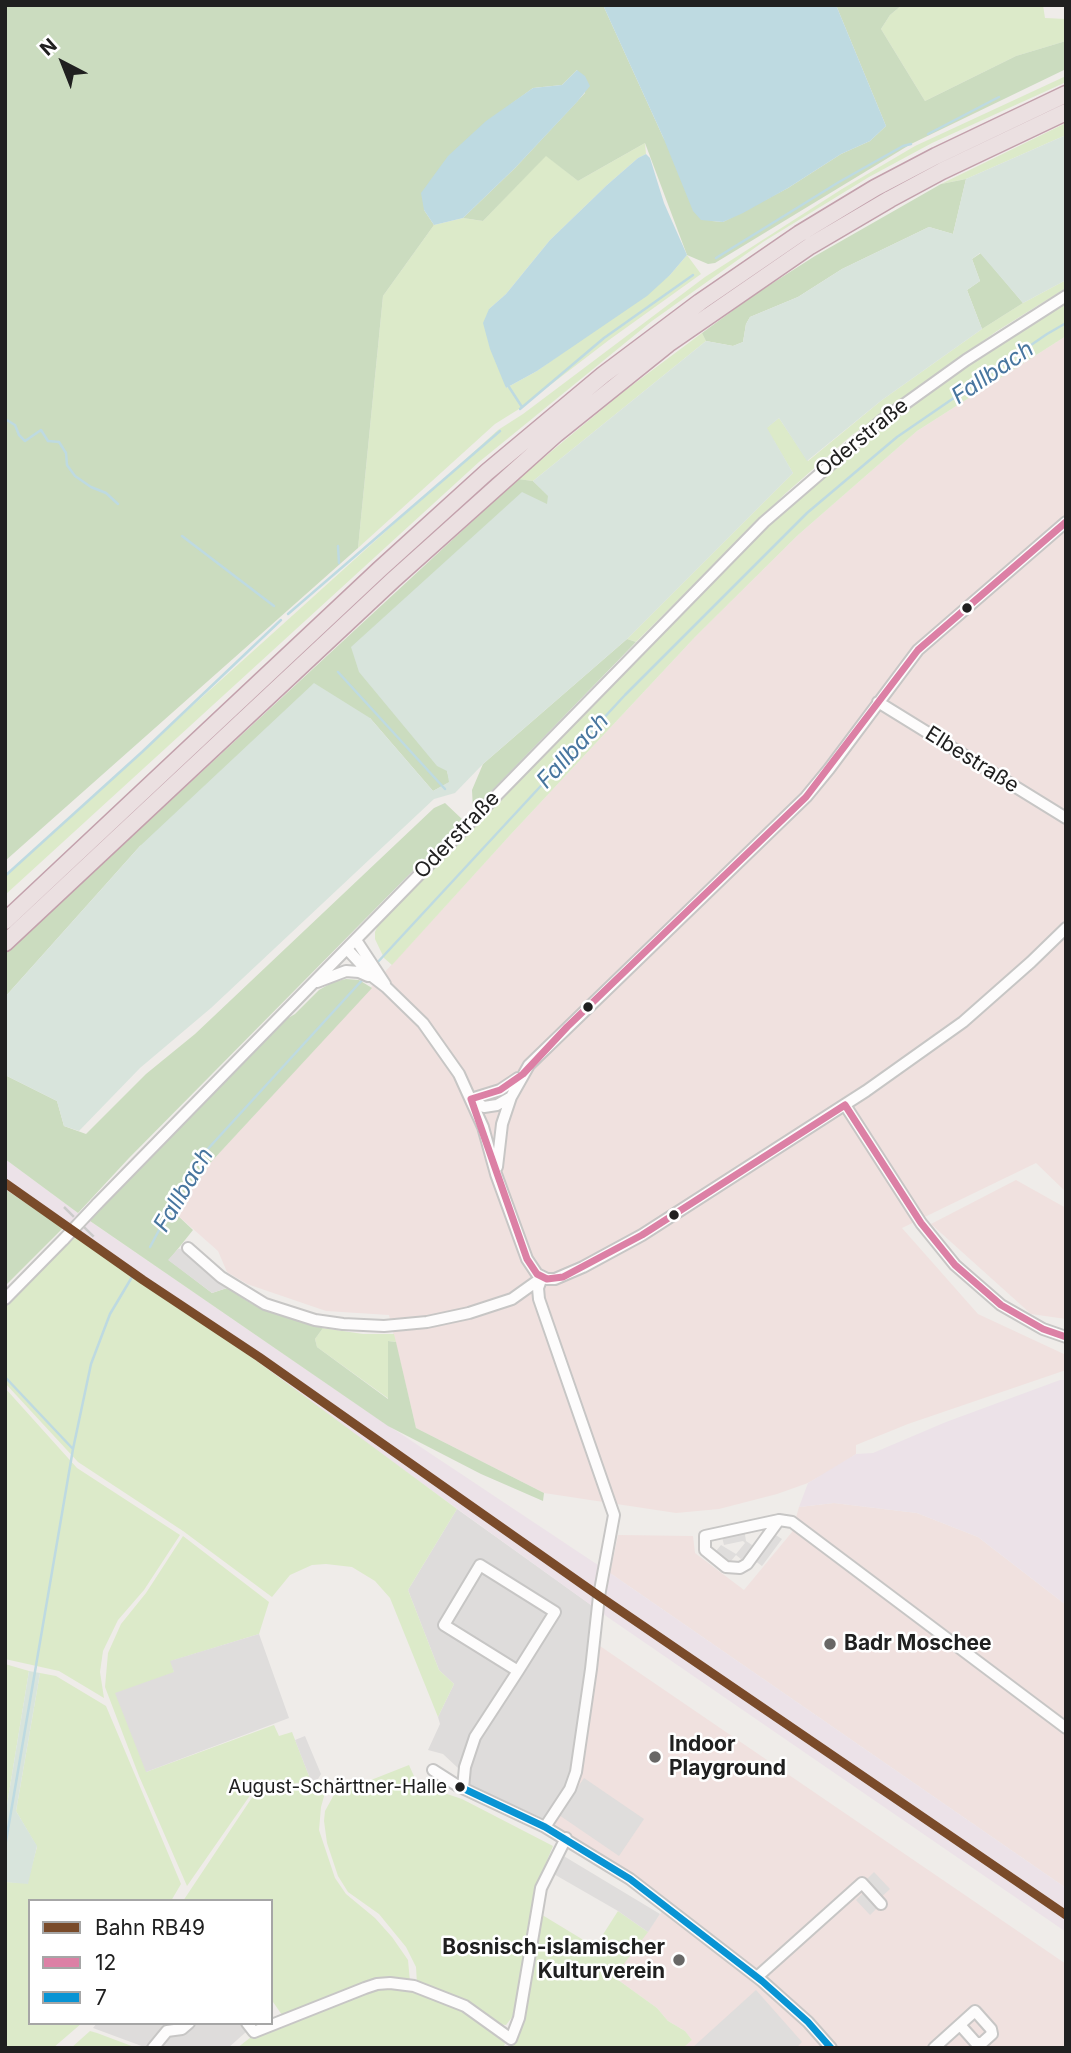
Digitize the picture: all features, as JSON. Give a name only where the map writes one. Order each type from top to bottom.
[{"type":"highway","points":[[5,921],[379,569],[516,447],[603,375],[699,302],[821,221],[936,156],[1066,94]]},
{"type":"highway","points":[[5,943],[402,571],[556,435],[658,352],[776,268],[880,205],[954,165],[1066,112]]},
{"type":"street","name":"Oderstraße","points":[[5,1299],[671,615],[790,498],[855,441],[924,389],[1066,296]]},
{"type":"street","points":[[471,1099],[500,1090],[523,1074],[567,1027],[806,797],[918,650],[1066,522]]},
{"type":"street","name":"Elbestraße","points":[[878,702],[1066,818]]},
{"type":"street","points":[[346,949],[363,966],[375,973],[433,1035],[459,1074],[483,1127],[496,1174],[527,1259],[534,1272],[542,1277],[563,1277],[617,1249],[845,1105],[963,1021],[1066,928]]},
{"type":"street","points":[[356,940],[363,966],[375,973]]},
{"type":"street","points":[[312,984],[363,966]]},
{"type":"street","points":[[496,1174],[502,1124],[510,1097],[523,1074]]},
{"type":"street","points":[[471,1099],[484,1107],[497,1105],[510,1097]]},
{"type":"street","points":[[845,1105],[919,1220],[955,1265],[1001,1305],[1043,1329],[1066,1337]]},
{"type":"street","points":[[188,1248],[220,1277],[265,1304],[315,1321],[343,1324],[384,1326],[427,1322],[469,1313],[512,1299],[542,1277]]},
{"type":"street","points":[[542,1277],[538,1288],[539,1299],[614,1515],[599,1596],[576,1772],[570,1789],[545,1827]]},
{"type":"street","points":[[779,1520],[747,1564],[740,1568],[726,1567],[705,1550],[705,1536],[779,1520],[792,1522],[1066,1728]]},
{"type":"street","points":[[463,1788],[465,1767],[475,1737],[518,1671],[555,1612],[480,1565],[444,1625],[518,1671]]},
{"type":"street","points":[[433,1770],[463,1788],[545,1827],[630,1879],[757,1977],[808,2022],[831,2048]]},
{"type":"street","points":[[273,2024],[365,1988],[390,1983],[414,1986],[465,2006],[511,2039],[519,2018],[541,1888],[566,1839]]},
{"type":"street","points":[[757,1977],[862,1883],[881,1903]]},
{"type":"street","points":[[153,2048],[167,2031],[182,2029],[187,2025]]},
{"type":"street","points":[[249,2025],[254,2032],[272,2025]]},
{"type":"street","points":[[934,2048],[960,2025]]},
{"type":"shaded area","points":[[1066,135],[1066,280],[1023,303],[980,253],[972,259],[980,281],[967,290],[982,329],[882,400],[807,461],[779,418],[767,428],[793,473],[627,639],[483,764],[455,793],[434,799],[211,1008],[140,1068],[79,1131],[64,1126],[57,1101],[5,1075],[5,997],[140,846],[314,683],[370,718],[433,791],[449,782],[447,771],[437,766],[359,672],[351,647],[522,492],[547,504],[548,496],[533,481],[706,341],[733,346],[743,342],[750,317],[798,297],[842,269],[929,227],[953,234],[966,179]]},
{"type":"shaded area","points":[[1066,336],[1066,1192],[1036,1163],[902,1228],[978,1314],[1066,1355],[1066,1370],[908,1424],[856,1445],[856,1454],[808,1483],[719,1509],[676,1513],[544,1493],[416,1428],[389,1315],[326,1311],[247,1284],[227,1272],[218,1251],[175,1213],[212,1161],[512,833],[695,637],[798,535],[917,431]]},
{"type":"shaded area","points":[[5,1159],[78,1213],[368,1412],[610,1573],[1066,1888],[1066,1932],[606,1616],[305,1399],[250,1356],[5,1189]]},
{"type":"shaded area","points":[[1016,1180],[1066,1208],[1066,1319],[1031,1314],[931,1224]]},
{"type":"shaded area","points":[[188,1248],[229,1283],[227,1288],[212,1293],[168,1260],[178,1249]]},
{"type":"shaded area","points":[[1066,1380],[1066,1605],[978,1537],[917,1513],[834,1503],[799,1507],[808,1483],[856,1454],[873,1453],[946,1422]]},
{"type":"shaded area","points":[[834,1503],[917,1513],[978,1537],[1066,1605],[1066,1888],[610,1573],[618,1535],[693,1536],[695,1553],[744,1590],[792,1532],[799,1507]]},
{"type":"shaded area","points":[[457,1509],[594,1607],[571,1769],[562,1794],[544,1819],[469,1785],[459,1769],[443,1754],[428,1750],[440,1724],[438,1717],[454,1684],[439,1670],[408,1590]]},
{"type":"shaded area","points":[[744,1528],[746,1541],[758,1549],[771,1532],[782,1539],[762,1566],[751,1558],[747,1564],[736,1555],[726,1567],[712,1556],[721,1545],[736,1554],[745,1543],[743,1541],[724,1545],[721,1533]]},
{"type":"shaded area","points":[[259,1634],[289,1718],[146,1772],[115,1693],[174,1672],[170,1661]]},
{"type":"shaded area","points":[[597,1644],[1066,1964],[1066,2048],[683,2048],[692,2040],[685,2031],[668,2021],[657,2008],[614,1977],[669,1902],[551,1823],[572,1791]]},
{"type":"shaded area","points":[[29,1671],[40,1673],[16,1811],[37,1846],[28,1884],[5,1882],[5,1817]]},
{"type":"shaded area","points":[[305,1736],[321,1774],[318,1779],[311,1781],[295,1740]]},
{"type":"shaded area","points":[[584,1778],[644,1819],[619,1856],[559,1815]]},
{"type":"shaded area","points":[[562,1855],[660,1914],[648,1932],[618,1911],[552,1873]]},
{"type":"shaded area","points":[[874,1872],[890,1889],[878,1900],[881,1904],[870,1915],[856,1900],[867,1889],[862,1884]]},
{"type":"shaded area","points":[[756,1990],[802,2042],[796,2048],[692,2048]]},
{"type":"shaded area","points":[[95,2025],[258,2025],[228,2048],[147,2048],[93,2028]]},
{"type":"green space","points":[[5,5],[603,5],[663,137],[712,221],[723,222],[788,188],[841,154],[870,141],[886,126],[836,5],[902,5],[890,15],[881,29],[925,101],[1016,56],[1066,41],[1066,69],[911,144],[715,263],[708,264],[687,255],[645,143],[578,181],[546,156],[483,221],[463,218],[515,168],[585,93],[577,70],[562,85],[533,88],[510,105],[424,210],[434,225],[383,296],[358,548],[5,861]]},
{"type":"green space","points":[[902,5],[1043,5],[1045,18],[1066,19],[1066,41],[1016,56],[925,101],[881,29],[890,15]]},
{"type":"green space","points":[[1066,76],[1066,82],[932,143],[869,177],[763,242],[652,321],[479,462],[5,895],[5,875],[498,430],[705,277],[842,189],[915,146]]},
{"type":"green space","points":[[1066,123],[1066,135],[966,179],[941,184]]},
{"type":"green space","points":[[645,143],[646,154],[607,185],[550,240],[506,294],[489,309],[506,388],[537,371],[670,275],[687,255],[701,274],[495,424],[358,548],[383,296],[434,225],[463,218],[483,221],[546,155],[578,181]]},
{"type":"green space","points":[[966,179],[953,234],[929,227],[842,269],[798,297],[750,317],[743,342],[733,346],[706,341],[702,333],[754,295],[815,256],[941,184]]},
{"type":"green space","points":[[981,253],[1023,303],[982,329],[967,290],[980,281],[972,259]]},
{"type":"green space","points":[[1066,280],[1066,288],[997,331],[852,435],[786,493],[636,642],[627,639],[793,473],[766,428],[779,418],[808,461],[882,400],[982,329]]},
{"type":"green space","points":[[1066,301],[1066,336],[917,431],[798,535],[695,637],[392,965],[384,958],[375,939],[380,921],[767,524],[823,473],[937,384]]},
{"type":"green space","points":[[702,333],[706,341],[533,481],[518,479],[623,392]]},
{"type":"green space","points":[[518,479],[533,481],[549,496],[548,505],[447,771],[450,782],[433,791],[370,718],[140,846],[5,997],[5,954]]},
{"type":"green space","points":[[627,639],[636,642],[473,810],[472,790],[483,764]]},
{"type":"green space","points":[[445,803],[463,820],[78,1213],[5,1159],[5,1075],[57,1101],[64,1126],[86,1134],[146,1074],[195,1034],[434,808]]},
{"type":"green space","points":[[359,980],[372,988],[212,1161],[175,1213],[193,1230],[169,1260],[212,1293],[227,1288],[252,1304],[323,1328],[315,1339],[317,1347],[388,1399],[388,1341],[396,1342],[416,1428],[544,1493],[543,1501],[481,1474],[388,1426],[90,1221],[278,1024],[295,1014],[319,990],[333,982]]},
{"type":"green space","points":[[5,1189],[63,1228],[5,1286]]},
{"type":"green space","points":[[75,1236],[250,1356],[457,1509],[408,1590],[439,1670],[454,1684],[438,1717],[390,1598],[375,1581],[352,1567],[312,1565],[290,1575],[272,1597],[183,1531],[78,1462],[5,1383],[5,1307]]},
{"type":"green space","points":[[323,1328],[363,1334],[394,1334],[396,1342],[388,1341],[389,1399],[317,1347],[315,1339]]},
{"type":"green space","points":[[5,1388],[77,1468],[180,1535],[144,1590],[118,1620],[103,1651],[100,1672],[104,1698],[59,1671],[5,1659]]},
{"type":"green space","points":[[183,1536],[269,1602],[259,1634],[171,1661],[174,1672],[146,1772],[274,1725],[279,1736],[292,1732],[311,1781],[268,1787],[251,1794],[187,1886],[139,1776],[105,1687],[108,1653],[121,1624],[146,1593]]},
{"type":"green space","points":[[5,1664],[29,1671],[5,1817]]},
{"type":"green space","points":[[40,1673],[56,1676],[106,1706],[181,1884],[172,1899],[28,1899],[28,2025],[80,2025],[53,2048],[5,2048],[5,1882],[27,1883],[37,1847],[16,1811]]},
{"type":"green space","points":[[409,1765],[417,1783],[426,1790],[462,1799],[553,1846],[535,1890],[521,1981],[513,2016],[506,2025],[497,2024],[417,1984],[416,1967],[406,1947],[379,1914],[348,1892],[338,1876],[327,1843],[324,1821],[325,1811],[341,1782],[371,1780]]},
{"type":"green space","points":[[327,1786],[321,1807],[319,1830],[335,1878],[346,1894],[375,1918],[392,1937],[408,1960],[410,1982],[390,1981],[282,2015],[273,2002],[273,1899],[184,1899],[253,1796],[267,1790]]},
{"type":"green space","points":[[618,1911],[648,1932],[614,1977],[657,2008],[668,2021],[685,2031],[692,2040],[683,2048],[509,2048],[513,2040],[539,1913],[595,1947]]},
{"type":"green space","points":[[378,1986],[414,1988],[464,2009],[503,2037],[505,2044],[503,2048],[237,2048],[255,2034]]},
{"type":"green space","points":[[90,2031],[97,2033],[137,2048],[71,2048]]},
{"type":"water","points":[[603,5],[836,5],[886,126],[870,141],[841,154],[743,213],[723,222],[701,220],[693,211],[663,137]]},
{"type":"water","points":[[577,70],[585,76],[590,86],[577,102],[463,218],[434,225],[424,210],[421,193],[448,156],[486,121],[533,88],[562,85]]},
{"type":"water","points":[[646,154],[650,158],[664,203],[687,255],[647,296],[537,371],[506,388],[483,323],[489,309],[506,294],[550,240],[607,185]]},
{"type":"waterway","points":[[928,134],[999,97]]},
{"type":"waterway","points":[[716,258],[839,182],[911,144]]},
{"type":"waterway","points":[[520,409],[604,338],[693,275]]},
{"type":"waterway","name":"Fallbach","points":[[376,964],[625,695],[807,513],[897,437],[1066,323]]},
{"type":"waterway","points":[[509,387],[522,407]]},
{"type":"waterway","points":[[5,419],[15,425],[25,441],[41,430],[48,441],[59,442],[66,453],[67,465],[75,476],[106,493],[118,504]]},
{"type":"waterway","points":[[288,614],[500,431]]},
{"type":"waterway","points":[[182,536],[274,606]]},
{"type":"waterway","points":[[338,546],[339,563]]},
{"type":"waterway","points":[[5,876],[142,752],[281,620]]},
{"type":"waterway","points":[[338,672],[445,789]]},
{"type":"waterway","name":"Fallbach","points":[[150,1247],[195,1163],[365,977]]},
{"type":"waterway","name":"Fallbach","points":[[5,1847],[73,1449],[91,1364],[110,1314],[132,1277]]},
{"type":"waterway","points":[[5,1377],[73,1449]]},
{"type":"railway","points":[[64,1207],[97,1240]]},
{"type":"rail line","name":"RB49","points":[[5,1183],[259,1357],[599,1596],[1066,1915]]},
{"type":"transit line","name":"12","points":[[845,1105],[642,1235],[563,1277],[547,1279],[537,1274],[527,1259],[471,1099],[500,1090],[523,1074],[567,1027],[806,797],[918,650],[1066,522]]},
{"type":"transit line","name":"12","points":[[845,1105],[921,1223],[955,1265],[1001,1305],[1043,1329],[1066,1337]]},
{"type":"transit line","name":"7","points":[[458,1786],[545,1827],[630,1879],[762,1981],[808,2022],[831,2048]]},
{"type":"place","name":"Badr Moschee","points":[[830,1644]]},
{"type":"place","name":"Indoor Playground","points":[[655,1757]]},
{"type":"place","name":"August-Schärttner-Halle","points":[[460,1787]]},
{"type":"place","name":"Bosnisch-islamischer Kulturverein","points":[[679,1960]]}]
